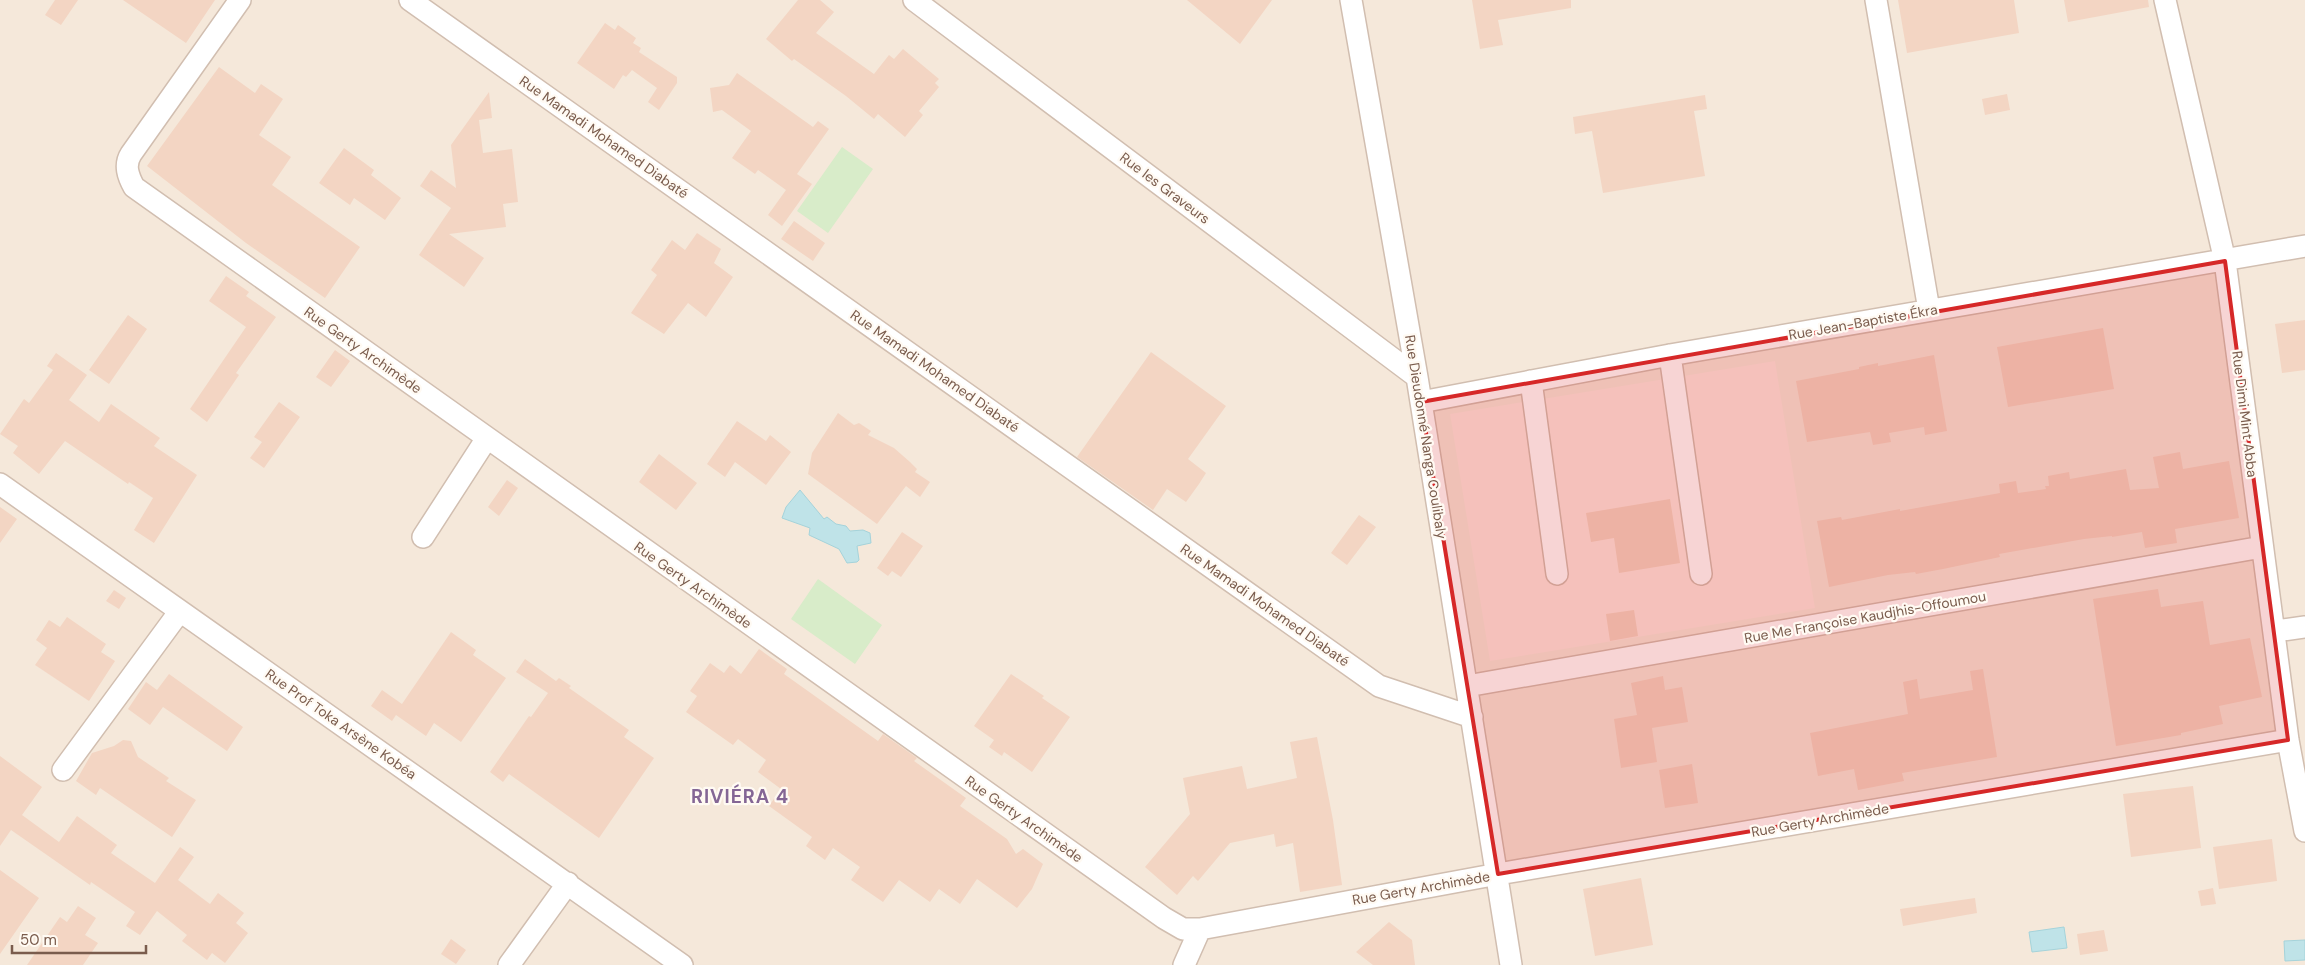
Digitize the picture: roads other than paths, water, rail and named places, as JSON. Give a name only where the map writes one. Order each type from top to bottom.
[{"type":"street","name":"Rue Gerty Archimède","points":[[240,0],[131,154],[127,168],[129,179],[134,187],[1164,918],[1183,929],[1200,929],[1498,874],[2288,740]]},
{"type":"street","name":"Rue Mamadi Mohamed Diabaté","points":[[410,0],[1379,686],[1472,718]]},
{"type":"street","name":"Rue les Graveurs","points":[[914,0],[1417,377]]},
{"type":"street","name":"Rue Dieudonné Nanga Coulibaly","points":[[1352,0],[1417,377],[1498,874],[1511,965]]},
{"type":"street","points":[[1876,0],[1929,310]]},
{"type":"street","name":"Rue Dimi Mint Abba","points":[[2165,0],[2225,261],[2288,740],[2305,831]]},
{"type":"street","name":"Rue Jean-Baptiste Ékra","points":[[1421,402],[1670,355],[2305,246]]},
{"type":"street","points":[[1670,355],[1701,574]]},
{"type":"street","points":[[1531,381],[1557,574]]},
{"type":"street","points":[[423,537],[487,438]]},
{"type":"street","name":"Rue Prof Toka Arsène Kobéa","points":[[0,484],[682,965]]},
{"type":"street","name":"Rue Me Françoise Kaudjhis-Offoumou","points":[[1467,686],[2262,547]]},
{"type":"street","points":[[64,770],[180,611]]},
{"type":"street","points":[[2275,631],[2305,627]]},
{"type":"street","points":[[509,965],[568,883]]},
{"type":"street","points":[[1184,965],[1200,929]]},
{"type":"water","points":[[800,490],[824,519],[827,517],[836,524],[846,526],[850,531],[863,530],[870,533],[871,543],[857,546],[859,560],[857,562],[847,563],[839,549],[809,535],[810,528],[782,518],[786,507]]},
{"type":"water","points":[[2064,927],[2067,948],[2032,952],[2029,932]]},
{"type":"water","points":[[2305,940],[2305,960],[2285,961],[2284,941]]},
{"type":"district","name":"RIVIÉRA 4","points":[[740,796]]}]
